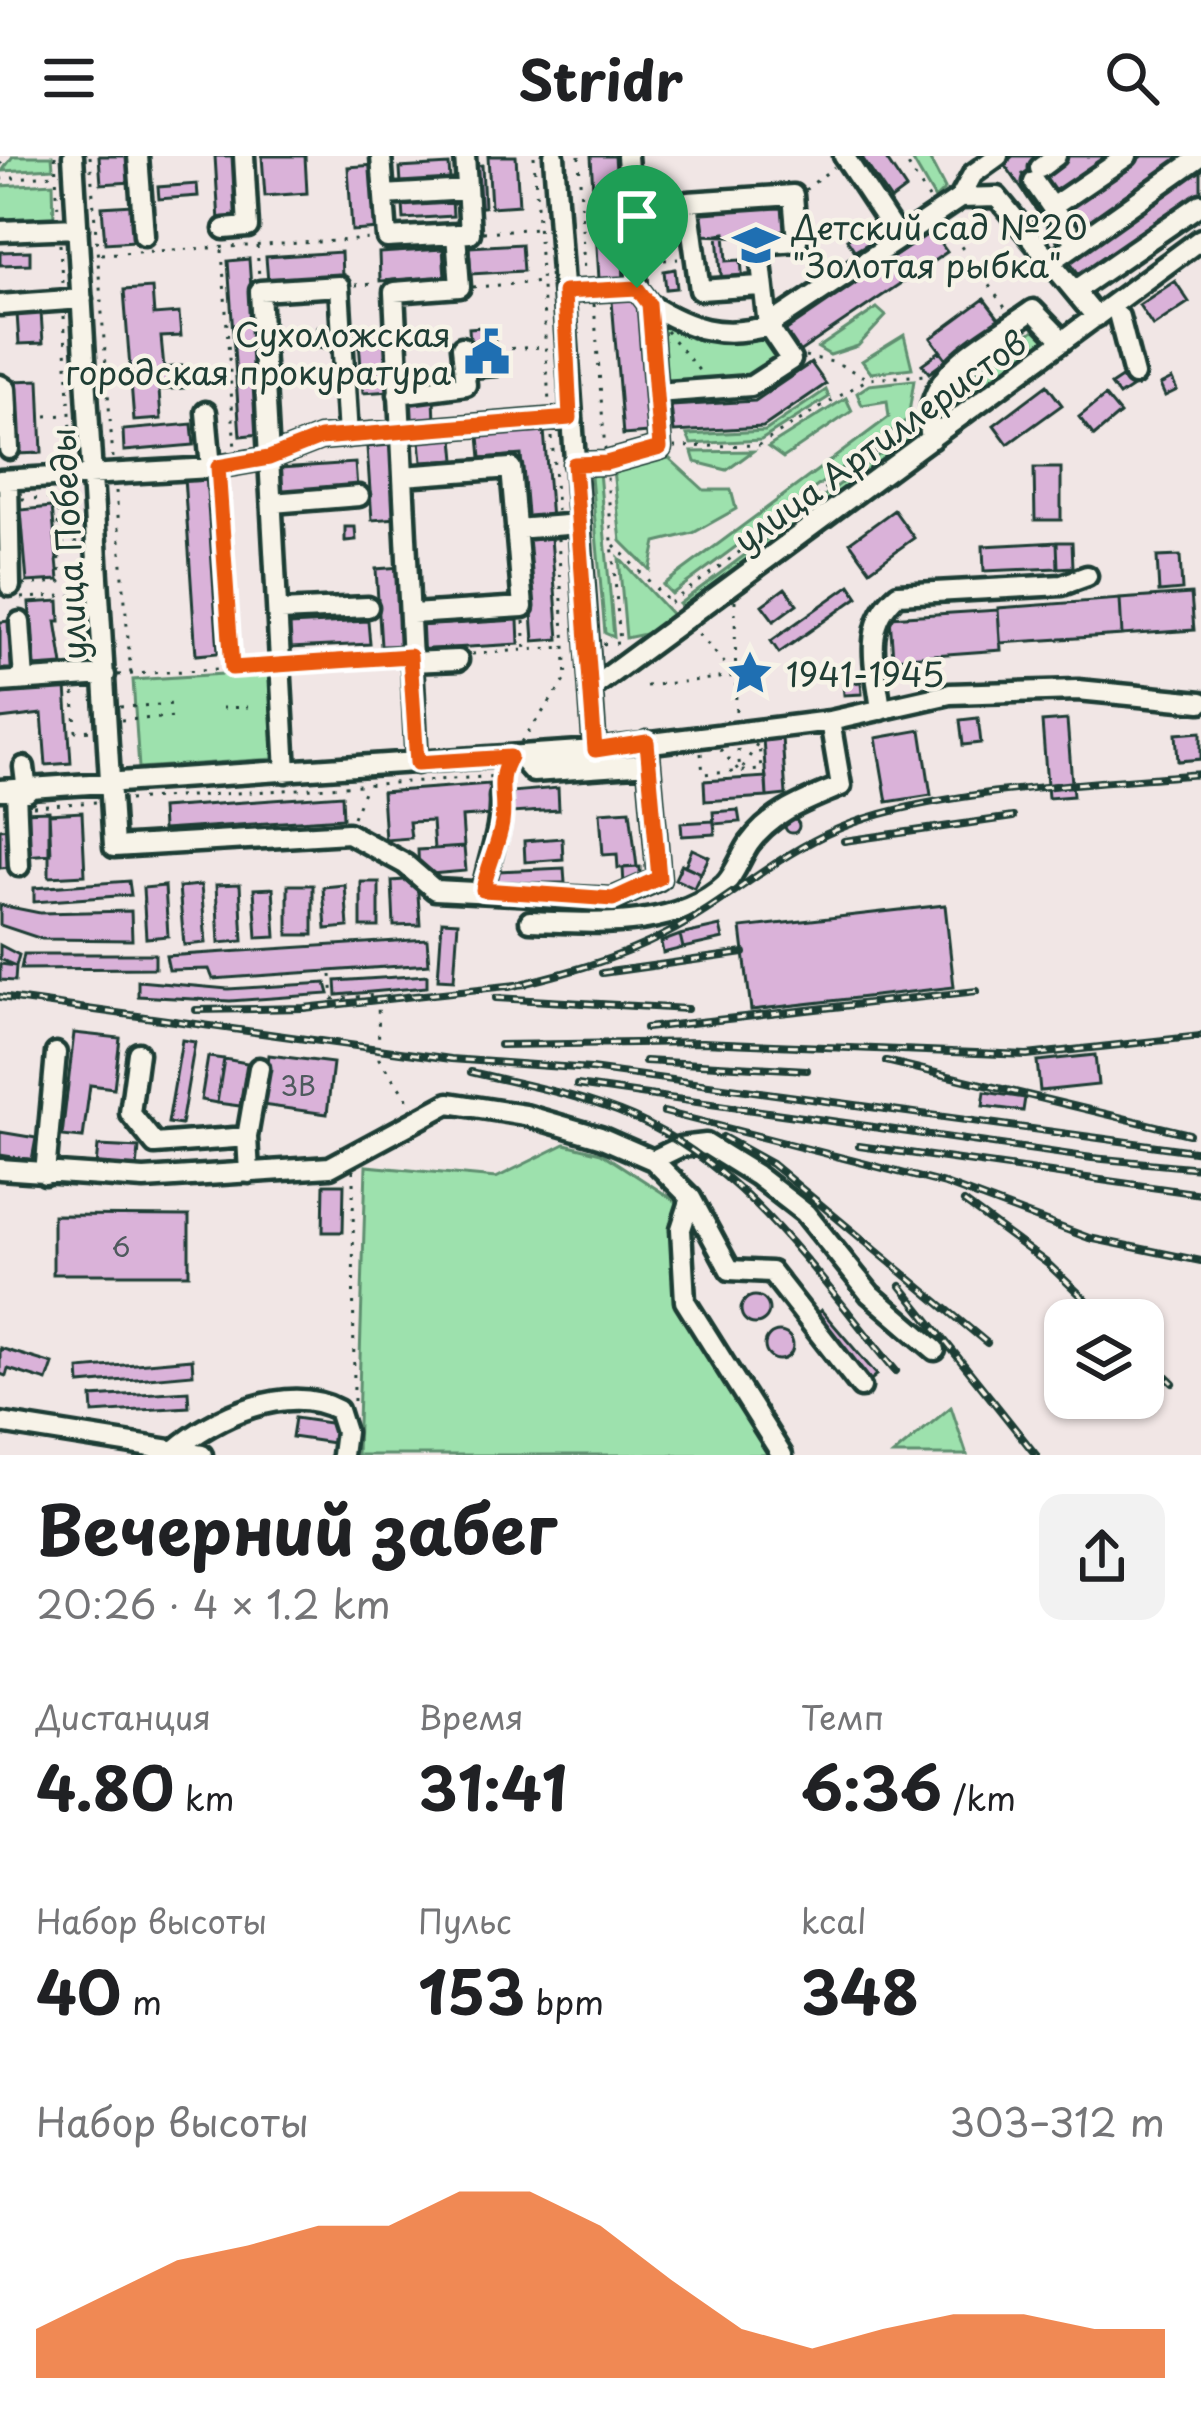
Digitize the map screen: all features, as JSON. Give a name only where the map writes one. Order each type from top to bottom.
[{"type":"street","name":"улица Победы","points":[[73,156],[114,848],[348,833]]},
{"type":"street","points":[[138,156],[143,236]]},
{"type":"street","points":[[223,238],[248,227],[244,156]]},
{"type":"street","points":[[381,156],[387,238],[463,233]]},
{"type":"street","points":[[417,763],[394,292],[460,287],[465,156]]},
{"type":"street","points":[[554,156],[564,292],[560,418],[574,464],[595,750]]},
{"type":"street","points":[[574,464],[606,463],[660,448],[645,301],[635,262],[627,156]]},
{"type":"street","points":[[840,156],[899,239]]},
{"type":"street","points":[[564,292],[585,290],[645,301],[681,324],[711,333],[768,326],[960,198],[973,174],[998,156]]},
{"type":"street","points":[[1052,207],[1127,156]]},
{"type":"street","points":[[1051,262],[1201,156]]},
{"type":"street","points":[[1044,168],[1052,207],[1076,242]]},
{"type":"street","points":[[384,195],[467,190]]},
{"type":"street","points":[[656,393],[751,386],[791,360],[768,326],[759,244],[797,241],[793,195],[688,202],[692,259],[700,290],[760,286]]},
{"type":"street","points":[[960,198],[998,196],[1076,290],[1113,316],[1134,375]]},
{"type":"street","points":[[1076,290],[1201,204]]},
{"type":"street","points":[[0,232],[78,228]]},
{"type":"street","name":"улица Артиллеристов","points":[[592,688],[1063,341],[1113,316],[1201,238]]},
{"type":"street","points":[[286,772],[260,291],[339,286],[348,436]]},
{"type":"street","points":[[0,305],[82,299]]},
{"type":"street","points":[[931,439],[926,414],[938,381],[1033,310],[1063,341]]},
{"type":"street","points":[[398,394],[466,385],[462,347]]},
{"type":"street","points":[[0,385],[6,389],[9,449]]},
{"type":"street","points":[[206,412],[222,466]]},
{"type":"street","points":[[11,592],[6,486],[222,466],[269,458],[290,446],[348,436],[560,418]]},
{"type":"street","points":[[403,476],[511,469],[523,607],[412,614]]},
{"type":"street","points":[[272,503],[359,496]]},
{"type":"street","points":[[516,530],[579,524]]},
{"type":"street","points":[[881,710],[872,630],[883,607],[898,594],[1062,585],[1088,577]]},
{"type":"street","points":[[280,611],[368,607]]},
{"type":"street","points":[[20,622],[24,680]]},
{"type":"street","points":[[410,659],[458,657]]},
{"type":"street","points":[[0,682],[105,675]]},
{"type":"street","points":[[14,795],[112,793],[286,772],[595,750],[830,722],[950,694],[1078,690],[1201,702]]},
{"type":"street","points":[[530,921],[623,924],[689,904],[725,884],[751,841],[780,812],[841,786],[830,722]]},
{"type":"street","points":[[348,833],[405,864],[435,890],[612,891],[659,878],[647,742]]},
{"type":"street","points":[[515,756],[533,772],[649,764]]},
{"type":"street","points":[[19,866],[14,795],[24,767]]},
{"type":"street","points":[[483,890],[491,846],[502,825],[500,797]]},
{"type":"street","points":[[45,1174],[56,1053]]},
{"type":"street","points":[[138,1053],[130,1113],[155,1144],[247,1137]]},
{"type":"street","points":[[254,1179],[247,1137],[259,1068]]},
{"type":"street","points":[[0,1168],[143,1179],[254,1179],[330,1167],[417,1116],[449,1103],[526,1115],[653,1160],[691,1198],[730,1270],[772,1272],[861,1387]]},
{"type":"street","points":[[653,1160],[680,1147],[706,1144],[756,1174],[805,1213],[870,1294],[935,1350]]},
{"type":"street","points":[[691,1198],[681,1229],[685,1301],[782,1455]]},
{"type":"street","points":[[175,1450],[201,1428],[235,1413],[283,1402],[323,1402],[338,1410],[345,1432],[341,1455]]},
{"type":"street","points":[[0,1424],[202,1455]]},
{"type":"path","points":[[0,165],[7,156]]},
{"type":"path","points":[[90,156],[131,675]]},
{"type":"path","points":[[515,756],[567,678],[557,526],[560,418],[546,346],[534,156]]},
{"type":"path","points":[[579,156],[585,290]]},
{"type":"path","points":[[793,195],[832,174],[840,156]]},
{"type":"path","points":[[902,156],[1016,323]]},
{"type":"path","points":[[0,179],[56,175]]},
{"type":"path","points":[[463,233],[538,228]]},
{"type":"path","points":[[97,254],[223,238],[256,246],[387,238]]},
{"type":"path","points":[[223,238],[222,466],[232,668]]},
{"type":"path","points":[[256,246],[260,291]]},
{"type":"path","points":[[635,262],[692,259]]},
{"type":"path","points":[[460,287],[542,282]]},
{"type":"path","points":[[339,286],[378,284]]},
{"type":"path","points":[[645,301],[715,389]]},
{"type":"path","points":[[499,350],[546,346]]},
{"type":"path","points":[[791,360],[809,355],[868,379]]},
{"type":"path","points":[[660,448],[759,445],[868,379],[918,372],[929,377]]},
{"type":"path","points":[[670,603],[926,414]]},
{"type":"path","points":[[46,416],[70,415]]},
{"type":"path","points":[[6,486],[57,498],[61,582],[11,592]]},
{"type":"path","points":[[59,544],[77,542]]},
{"type":"path","points":[[11,592],[80,595]]},
{"type":"path","points":[[735,600],[740,772]]},
{"type":"path","points":[[523,607],[526,652]]},
{"type":"path","points":[[589,646],[620,643]]},
{"type":"path","points":[[458,657],[565,647]]},
{"type":"path","points":[[105,675],[410,659]]},
{"type":"path","points":[[73,676],[76,731],[178,704]]},
{"type":"path","points":[[222,708],[248,707]]},
{"type":"path","points":[[108,719],[179,717]]},
{"type":"path","points":[[701,748],[703,774],[740,772],[761,770],[758,742],[740,772]]},
{"type":"path","points":[[718,746],[740,772]]},
{"type":"path","points":[[14,795],[366,786],[499,776],[500,797]]},
{"type":"path","points":[[348,833],[366,786]]},
{"type":"path","points":[[332,975],[333,998],[378,995],[379,1059],[417,1116]]},
{"type":"path","points":[[352,1156],[353,1419]]},
{"type":"green space","points":[[13,156],[52,156],[53,168],[2,171]]},
{"type":"green space","points":[[910,156],[928,156],[945,189],[935,199]]},
{"type":"green space","points":[[53,183],[54,220],[0,223],[0,186]]},
{"type":"green space","points":[[877,308],[886,316],[858,346],[830,355],[818,348]]},
{"type":"green space","points":[[660,316],[709,339],[763,335],[780,360],[750,378],[665,384]]},
{"type":"green space","points":[[1041,325],[1050,337],[936,421],[936,401]]},
{"type":"green space","points":[[904,335],[912,368],[871,373],[862,361]]},
{"type":"green space","points":[[914,380],[908,419],[672,594],[663,585],[889,417],[887,401],[862,405],[857,393],[869,385]]},
{"type":"green space","points":[[826,390],[829,397],[761,440],[691,444],[687,435],[765,431]]},
{"type":"green space","points":[[846,398],[852,411],[783,458],[768,447]]},
{"type":"green space","points":[[918,426],[922,434],[685,610],[679,604]]},
{"type":"green space","points":[[753,451],[727,470],[695,462],[692,452]]},
{"type":"green space","points":[[669,458],[704,490],[731,490],[736,509],[693,533],[656,542],[650,570],[621,541],[613,470]]},
{"type":"green space","points":[[599,472],[614,637],[605,633],[591,477]]},
{"type":"green space","points":[[619,558],[675,618],[650,633],[626,638]]},
{"type":"green space","points":[[269,671],[274,759],[139,768],[133,680]]},
{"type":"green space","points":[[565,1144],[601,1153],[683,1206],[673,1269],[680,1304],[777,1455],[357,1455],[366,1166],[496,1178]]},
{"type":"green space","points":[[951,1407],[967,1455],[893,1455]]},
{"type":"building","points":[[99,156],[130,156],[132,182],[101,184]]},
{"type":"building","points":[[215,156],[238,156],[242,220],[219,222]]},
{"type":"building","points":[[262,156],[305,156],[307,193],[265,196]]},
{"type":"building","points":[[488,156],[516,156],[519,205],[491,207]]},
{"type":"building","points":[[591,156],[616,156],[618,189],[593,191]]},
{"type":"building","points":[[861,156],[884,156],[906,189],[891,200]]},
{"type":"building","points":[[1013,156],[1048,156],[1023,174],[1069,243],[1062,248],[1004,163]]},
{"type":"building","points":[[1064,156],[1110,156],[1049,196],[1035,176]]},
{"type":"building","points":[[1143,156],[1187,156],[1074,232],[1061,212]]},
{"type":"building","points":[[1201,163],[1201,194],[1081,277],[1066,256]]},
{"type":"building","points":[[375,165],[379,229],[352,231],[348,167]]},
{"type":"building","points":[[449,165],[450,180],[401,184],[400,168]]},
{"type":"building","points":[[482,165],[484,207],[473,208],[470,166]]},
{"type":"building","points":[[197,184],[198,196],[159,199],[158,187]]},
{"type":"building","points":[[452,200],[453,216],[404,219],[403,204]]},
{"type":"building","points":[[132,205],[134,241],[105,243],[102,207]]},
{"type":"building","points":[[787,207],[788,230],[755,232],[755,237],[698,235],[697,212]]},
{"type":"building","points":[[620,212],[624,278],[599,279],[595,214]]},
{"type":"building","points":[[861,230],[869,243],[855,251],[847,239]]},
{"type":"building","points":[[932,231],[947,252],[799,352],[785,331]]},
{"type":"building","points":[[725,233],[727,261],[741,260],[743,283],[722,285],[718,234]]},
{"type":"building","points":[[521,244],[523,271],[471,274],[469,247]]},
{"type":"building","points":[[443,249],[445,277],[380,281],[379,253]]},
{"type":"building","points":[[30,251],[30,264],[0,265],[0,252]]},
{"type":"building","points":[[341,252],[342,277],[268,282],[266,257]]},
{"type":"building","points":[[249,259],[261,434],[240,436],[228,261]]},
{"type":"building","points":[[675,269],[677,288],[666,289],[664,271]]},
{"type":"building","points":[[1175,281],[1189,302],[1153,326],[1139,305]]},
{"type":"building","points":[[152,288],[154,315],[179,313],[181,336],[161,337],[164,368],[182,366],[184,388],[159,390],[161,419],[134,421],[124,290]]},
{"type":"building","points":[[637,299],[648,433],[623,435],[612,301]]},
{"type":"building","points":[[984,299],[1000,320],[947,360],[931,338]]},
{"type":"building","points":[[41,312],[43,343],[19,344],[17,313]]},
{"type":"building","points":[[328,326],[330,348],[318,348],[317,327]]},
{"type":"building","points":[[386,326],[391,391],[363,393],[358,329]]},
{"type":"building","points":[[494,326],[495,343],[491,344],[498,377],[473,379],[469,328]]},
{"type":"building","points":[[940,351],[947,360],[929,373],[922,364]]},
{"type":"building","points":[[811,363],[826,384],[763,427],[674,432],[671,406],[755,401]]},
{"type":"building","points":[[1123,377],[1131,388],[1119,396],[1111,385]]},
{"type":"building","points":[[1172,379],[1177,390],[1165,396],[1160,385]]},
{"type":"building","points":[[39,380],[42,453],[16,454],[13,381]]},
{"type":"building","points":[[1047,385],[1062,405],[1008,444],[994,425]]},
{"type":"building","points":[[1105,396],[1120,414],[1094,436],[1079,417]]},
{"type":"building","points":[[434,398],[435,422],[406,424],[404,401]]},
{"type":"building","points":[[192,424],[194,445],[124,451],[123,430]]},
{"type":"building","points":[[544,430],[551,520],[520,523],[518,500],[525,499],[521,455],[481,458],[479,436]]},
{"type":"building","points":[[454,438],[456,460],[422,462],[420,440]]},
{"type":"building","points":[[391,445],[397,518],[372,520],[367,447]]},
{"type":"building","points":[[355,463],[357,488],[282,493],[280,468]]},
{"type":"building","points":[[1034,468],[1061,468],[1061,520],[1035,520]]},
{"type":"building","points":[[206,475],[218,653],[196,655],[184,477]]},
{"type":"building","points":[[52,507],[59,580],[27,582],[21,510]]},
{"type":"building","points":[[894,510],[914,538],[870,570],[850,542]]},
{"type":"building","points":[[345,527],[355,527],[356,540],[345,541]]},
{"type":"building","points":[[551,538],[559,639],[534,641],[527,540]]},
{"type":"building","points":[[1057,542],[1058,568],[984,571],[983,546]]},
{"type":"building","points":[[1057,542],[1072,542],[1073,567],[1058,568]]},
{"type":"building","points":[[1180,556],[1182,590],[1159,592],[1157,557]]},
{"type":"building","points":[[401,567],[406,645],[381,646],[376,569]]},
{"type":"building","points":[[850,585],[858,597],[779,653],[771,641]]},
{"type":"building","points":[[785,588],[797,604],[774,621],[762,605]]},
{"type":"building","points":[[1191,594],[1194,630],[1122,635],[1120,599]]},
{"type":"building","points":[[1120,599],[1122,635],[1000,643],[998,608]]},
{"type":"building","points":[[59,601],[60,621],[56,621],[63,665],[34,667],[29,603]]},
{"type":"building","points":[[998,610],[1001,650],[893,658],[890,617]]},
{"type":"building","points":[[518,620],[519,644],[418,650],[417,626]]},
{"type":"building","points":[[10,621],[12,669],[0,669],[0,622]]},
{"type":"building","points":[[368,621],[370,644],[290,648],[289,625]]},
{"type":"building","points":[[861,682],[862,694],[844,695],[843,684]]},
{"type":"building","points":[[66,687],[71,763],[46,765],[42,714],[0,719],[0,694]]},
{"type":"building","points":[[978,718],[981,743],[963,745],[960,720]]},
{"type":"building","points":[[1067,720],[1073,796],[1048,798],[1042,722]]},
{"type":"building","points":[[921,730],[931,795],[887,802],[876,738]]},
{"type":"building","points":[[1201,732],[1201,759],[1178,761],[1176,734]]},
{"type":"building","points":[[782,737],[786,795],[767,797],[763,738]]},
{"type":"building","points":[[766,777],[767,797],[705,801],[704,781]]},
{"type":"building","points":[[489,784],[491,815],[462,817],[464,847],[434,849],[432,821],[409,822],[411,838],[385,840],[382,792]]},
{"type":"building","points":[[558,788],[559,810],[511,813],[510,792]]},
{"type":"building","points":[[342,795],[343,818],[162,830],[161,808]]},
{"type":"building","points":[[630,810],[637,867],[618,868],[617,854],[603,855],[600,812]]},
{"type":"building","points":[[738,810],[740,822],[714,824],[713,812]]},
{"type":"building","points":[[49,811],[51,854],[24,856],[22,812]]},
{"type":"building","points":[[82,812],[85,875],[49,877],[49,814]]},
{"type":"building","points":[[792,819],[799,826],[792,833],[785,826]]},
{"type":"building","points":[[714,821],[715,834],[682,836],[681,823]]},
{"type":"building","points":[[10,828],[13,867],[0,868],[0,829]]},
{"type":"building","points":[[562,838],[563,859],[525,862],[524,841]]},
{"type":"building","points":[[464,847],[466,871],[419,875],[418,850]]},
{"type":"building","points":[[692,849],[709,857],[701,873],[685,866]]},
{"type":"building","points":[[682,864],[701,873],[694,888],[675,879]]},
{"type":"building","points":[[640,867],[640,877],[624,885],[623,868]]},
{"type":"building","points":[[564,868],[565,883],[495,883],[498,871]]},
{"type":"building","points":[[417,879],[420,925],[394,926],[392,881]]},
{"type":"building","points":[[129,881],[131,895],[34,902],[34,888]]},
{"type":"building","points":[[361,882],[379,882],[379,927],[361,927]]},
{"type":"building","points":[[240,884],[243,941],[219,943],[216,885]]},
{"type":"building","points":[[201,885],[206,943],[184,945],[179,887]]},
{"type":"building","points":[[288,885],[313,885],[313,935],[288,935]]},
{"type":"building","points":[[345,885],[348,927],[326,929],[323,887]]},
{"type":"building","points":[[165,886],[168,936],[146,938],[143,888]]},
{"type":"building","points":[[273,888],[276,937],[257,938],[254,889]]},
{"type":"building","points":[[0,905],[40,913],[131,911],[132,940],[42,939],[0,925]]},
{"type":"building","points":[[945,905],[954,987],[751,1010],[741,928]]},
{"type":"building","points":[[442,921],[458,922],[454,980],[438,979]]},
{"type":"building","points":[[720,926],[723,939],[683,948],[680,935]]},
{"type":"building","points":[[680,935],[683,948],[663,953],[661,942]]},
{"type":"building","points":[[427,939],[429,964],[213,979],[209,969],[169,970],[166,956]]},
{"type":"building","points":[[0,945],[19,955],[16,966],[0,959]]},
{"type":"building","points":[[24,954],[155,954],[155,968],[21,969]]},
{"type":"building","points":[[0,964],[16,966],[15,981],[0,980]]},
{"type":"building","points":[[427,975],[427,987],[337,995],[336,981]]},
{"type":"building","points":[[138,981],[228,989],[326,983],[329,994],[230,1001],[138,996]]},
{"type":"building","points":[[74,1033],[120,1038],[114,1088],[90,1085],[83,1138],[62,1136]]},
{"type":"building","points":[[182,1040],[195,1042],[181,1125],[168,1123]]},
{"type":"building","points":[[269,1055],[333,1063],[327,1114],[262,1105]]},
{"type":"building","points":[[1095,1055],[1098,1085],[1040,1091],[1037,1061]]},
{"type":"building","points":[[208,1057],[224,1059],[217,1103],[201,1100]]},
{"type":"building","points":[[224,1059],[247,1063],[240,1106],[217,1103]]},
{"type":"building","points":[[985,1092],[1025,1098],[1023,1111],[983,1106]]},
{"type":"building","points":[[0,1132],[36,1138],[32,1160],[0,1155]]},
{"type":"building","points":[[98,1146],[139,1148],[137,1169],[96,1166]]},
{"type":"building","points":[[324,1184],[344,1184],[343,1232],[323,1232]]},
{"type":"building","points":[[53,1215],[189,1216],[189,1274],[53,1274]]},
{"type":"building","points":[[755,1296],[765,1300],[769,1310],[765,1320],[755,1324],[745,1320],[741,1310],[745,1300]]},
{"type":"building","points":[[821,1310],[877,1375],[866,1384],[811,1319]]},
{"type":"building","points":[[779,1332],[789,1336],[793,1346],[789,1356],[779,1360],[769,1356],[765,1346],[769,1336]]},
{"type":"building","points":[[0,1348],[53,1364],[47,1381],[8,1369],[6,1376],[0,1374]]},
{"type":"building","points":[[192,1359],[193,1374],[80,1384],[79,1369]]},
{"type":"building","points":[[188,1391],[189,1407],[93,1413],[92,1397]]},
{"type":"building","points":[[295,1418],[336,1424],[333,1443],[292,1437]]},
{"type":"railway","points":[[509,987],[647,943],[815,840],[876,816],[966,796],[1201,774]]},
{"type":"railway","points":[[844,841],[1013,817]]},
{"type":"railway","points":[[602,973],[744,953]]},
{"type":"railway","points":[[196,1010],[304,1008],[525,984]]},
{"type":"railway","points":[[646,1028],[977,991]]},
{"type":"railway","points":[[0,997],[451,1059],[591,1069],[1201,1152]]},
{"type":"railway","points":[[496,998],[687,1009]]},
{"type":"railway","points":[[500,1045],[702,1042],[1027,1055],[1201,1036]]},
{"type":"railway","points":[[645,1061],[807,1070]]},
{"type":"railway","points":[[886,1061],[1189,1134]]},
{"type":"railway","points":[[471,1072],[613,1109],[673,1138],[711,1164],[778,1228],[896,1371]]},
{"type":"railway","points":[[577,1085],[1092,1158],[1201,1168]]},
{"type":"railway","points":[[664,1112],[945,1184],[1089,1238],[1201,1261]]},
{"type":"railway","points":[[723,1137],[772,1164],[987,1343]]},
{"type":"railway","points":[[859,1146],[1201,1194]]},
{"type":"railway","points":[[964,1202],[1048,1264],[1085,1299]]},
{"type":"railway","points":[[901,1286],[1036,1455]]},
{"type":"railway","points":[[1164,1374],[1173,1383]]},
{"type":"place","name":"Детский сад №20 \"Золотая рыбка\"","points":[[756,245]]},
{"type":"place","name":"Сухоложская городская прокуратура","points":[[487,352]]},
{"type":"place","name":"1941-1945","points":[[750,673]]},
{"type":"route","points":[[637,288],[649,304],[660,448],[606,463],[574,464],[595,750],[647,742],[659,878],[640,891],[613,899],[483,890],[491,846],[502,825],[499,776],[510,757],[417,763],[410,656],[232,668],[218,467],[269,458],[320,438],[570,418],[564,292],[637,288]]}]
